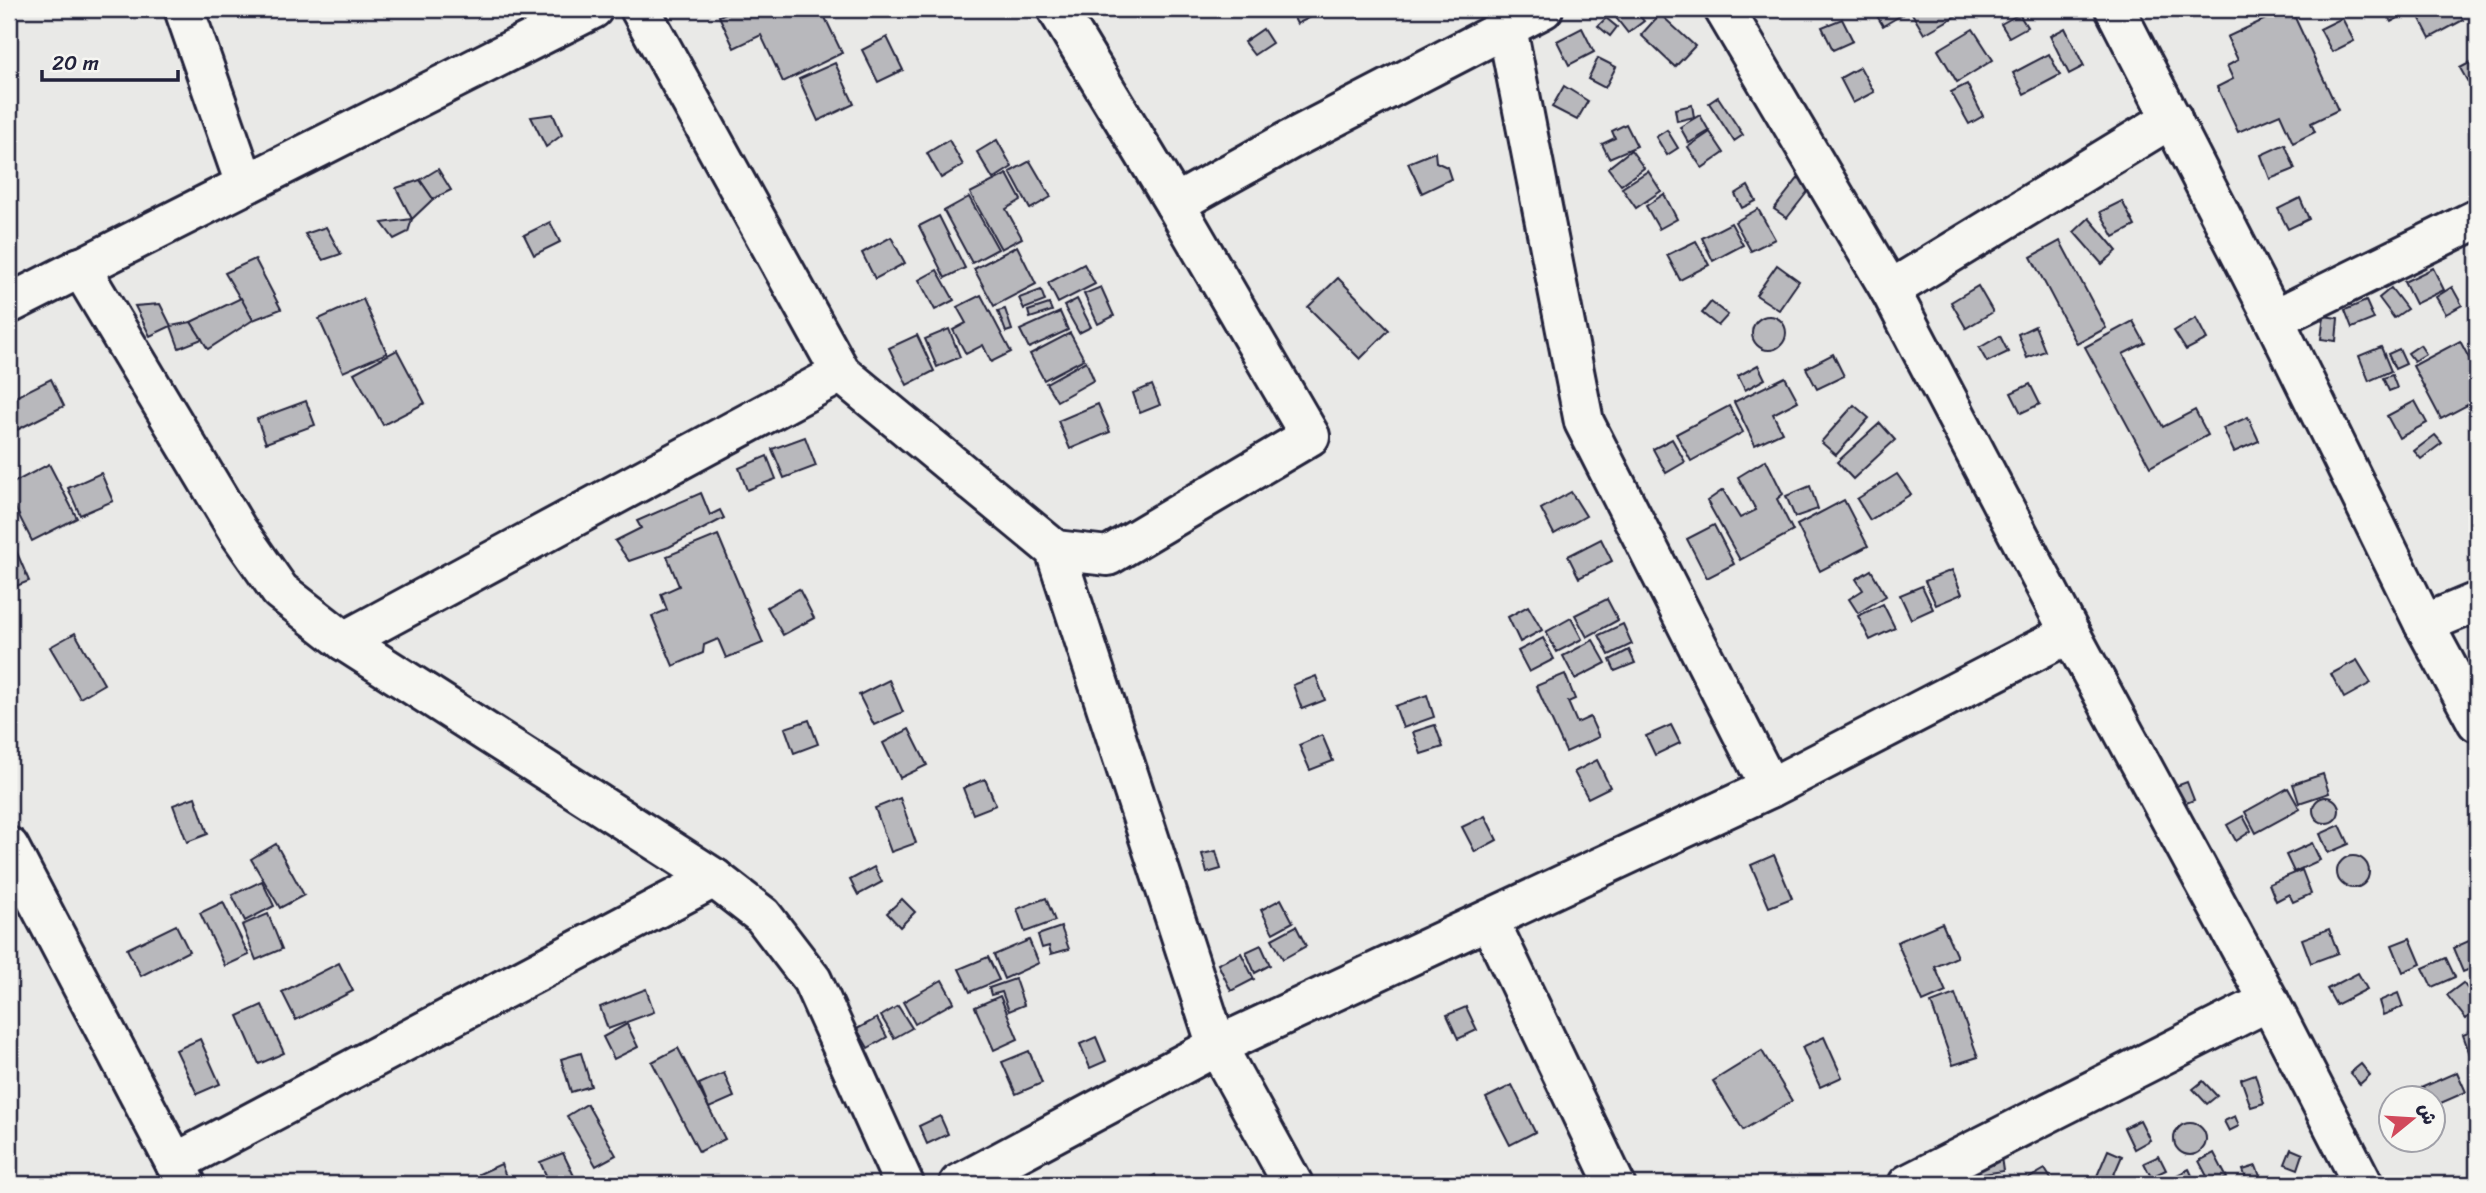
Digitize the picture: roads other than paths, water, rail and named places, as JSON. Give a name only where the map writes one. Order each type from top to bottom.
[{"type":"street","points":[[184,9],[244,184]]},
{"type":"street","points":[[9,304],[593,9]]},
{"type":"street","points":[[640,9],[841,373],[1055,550],[1217,1046],[1293,1184]]},
{"type":"street","points":[[1055,550],[1108,556],[1310,436],[1175,204],[1057,9]]},
{"type":"street","points":[[1175,204],[1288,141],[1543,9]]},
{"type":"street","points":[[1724,9],[1890,290],[2070,633],[2269,1001],[2363,1184]]},
{"type":"street","points":[[2115,9],[2274,319],[2424,624],[2477,722]]},
{"type":"street","points":[[1507,27],[1584,422],[1770,788]]},
{"type":"street","points":[[1890,290],[2172,118]]},
{"type":"street","points":[[2274,319],[2477,219]]},
{"type":"street","points":[[80,267],[238,531],[280,591],[344,641],[714,878],[763,916],[812,980],[904,1184]]},
{"type":"street","points":[[344,641],[841,373]]},
{"type":"street","points":[[2424,624],[2477,602]]},
{"type":"street","points":[[959,1184],[1217,1046],[1770,788],[2070,633]]},
{"type":"street","points":[[9,847],[180,1174],[714,878]]},
{"type":"street","points":[[1489,920],[1615,1184]]},
{"type":"street","points":[[1908,1184],[2269,1001]]}]
